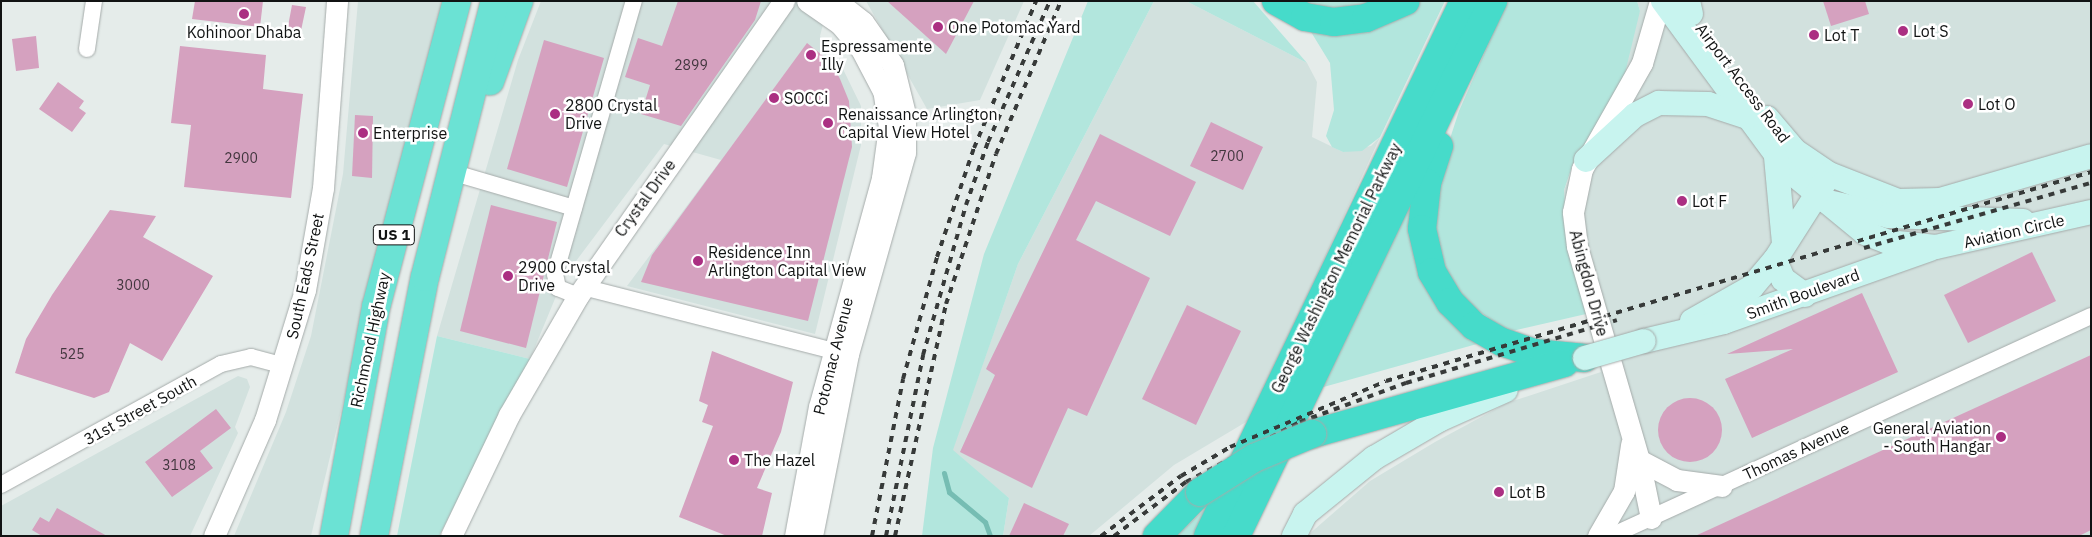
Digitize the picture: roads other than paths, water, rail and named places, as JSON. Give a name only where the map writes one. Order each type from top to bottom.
[{"type":"highway","name":"Richmond Highway","points":[[334,536],[376,307],[457,1]]},
{"type":"highway","name":"US 1","points":[[374,536],[407,361],[458,142],[495,1]]},
{"type":"highway","points":[[458,142],[490,82],[519,1]]},
{"type":"highway","points":[[1276,1],[1305,17],[1342,22],[1384,13],[1406,1]]},
{"type":"highway","name":"George Washington Memorial Parkway","points":[[1208,536],[1464,1]]},
{"type":"highway","name":"George Washington Memorial Parkway","points":[[1236,536],[1493,1]]},
{"type":"highway","points":[[1474,41],[1427,182],[1422,229],[1427,258],[1450,302],[1487,335],[1534,353],[1585,358]]},
{"type":"highway","points":[[1157,536],[1200,492],[1254,458],[1312,434],[1532,369],[1585,358]]},
{"type":"main road","name":"Airport Access Road","points":[[1662,1],[1774,153],[1819,198],[1871,236],[1936,246]]},
{"type":"main road","name":"Airport Access Road","points":[[1687,5],[1779,134],[1829,174],[1879,197],[1921,202],[2091,156]]},
{"type":"main road","points":[[1586,160],[1624,124],[1650,106],[1680,101],[1720,106],[1747,117]]},
{"type":"main road","points":[[1624,124],[1657,117],[1706,118],[1774,153],[1783,279],[1805,295]]},
{"type":"main road","name":"Smith Boulevard","points":[[1668,334],[1743,293],[1780,252],[1819,198],[1829,174]]},
{"type":"main road","points":[[1819,198],[1889,216],[2053,221],[2091,200]]},
{"type":"main road","name":"Aviation Circle","points":[[1936,246],[2091,212]]},
{"type":"main road","name":"Smith Boulevard","points":[[1294,536],[1305,514],[1388,448],[1475,403],[1585,358],[1668,334],[1724,322],[1805,295],[1936,246]]},
{"type":"street","points":[[87,49],[94,1]]},
{"type":"street","name":"South Eads Street","points":[[214,536],[257,443],[284,366],[319,220],[336,1]]},
{"type":"street","points":[[634,1],[554,279],[558,288],[581,291],[840,352]]},
{"type":"street","name":"Crystal Drive","points":[[451,536],[509,415],[581,291],[784,1]]},
{"type":"street","name":"Potomac Avenue","points":[[795,536],[884,170],[888,108],[877,77],[851,35],[807,1]]},
{"type":"street","name":"Potomac Avenue","points":[[812,536],[840,352],[902,169],[905,114],[899,81],[883,47],[863,22],[836,1]]},
{"type":"street","name":"Abingdon Drive","points":[[1651,518],[1639,460],[1575,234],[1574,201],[1586,160],[1642,63],[1662,1]]},
{"type":"street","points":[[451,172],[574,208]]},
{"type":"street","name":"Thomas Avenue","points":[[1611,536],[2091,316]]},
{"type":"street","name":"31st Street South","points":[[1,485],[221,364],[251,357],[284,366]]},
{"type":"street","points":[[1598,536],[1624,491],[1632,435]]},
{"type":"street","points":[[1639,460],[1677,480],[1722,486]]},
{"type":"waterway","points":[[944,473],[949,492],[985,522],[990,536]]},
{"type":"railway","points":[[872,536],[903,379],[937,257],[974,148],[1036,1]]},
{"type":"railway","points":[[886,536],[923,355],[966,205],[988,142],[1050,1]]},
{"type":"railway","points":[[895,536],[946,304],[996,154],[1061,1]]},
{"type":"railway","points":[[1101,536],[1181,476],[1230,447],[1386,381],[2091,172]]},
{"type":"railway","points":[[1864,248],[2091,183]]},
{"type":"railway","points":[[1114,536],[1186,482],[1300,422],[1406,383],[1617,320]]},
{"type":"place","name":"Kohinoor Dhaba","points":[[244,14]]},
{"type":"place","name":"One Potomac Yard","points":[[938,27]]},
{"type":"place","name":"Lot S","points":[[1903,31]]},
{"type":"place","name":"Lot T","points":[[1814,35]]},
{"type":"place","name":"Espressamente Illy","points":[[811,55]]},
{"type":"place","name":"SOCCi","points":[[774,98]]},
{"type":"place","name":"Lot O","points":[[1968,104]]},
{"type":"place","name":"2800 Crystal Drive","points":[[555,114]]},
{"type":"place","name":"Renaissance Arlington Capital View Hotel","points":[[828,123]]},
{"type":"place","name":"Enterprise","points":[[363,133]]},
{"type":"place","name":"Lot F","points":[[1682,201]]},
{"type":"place","name":"Residence Inn Arlington Capital View","points":[[698,261]]},
{"type":"place","name":"2900 Crystal Drive","points":[[508,276]]},
{"type":"place","name":"General Aviation - South Hangar","points":[[2001,437]]},
{"type":"place","name":"The Hazel","points":[[734,460]]},
{"type":"place","name":"Lot B","points":[[1499,492]]}]
